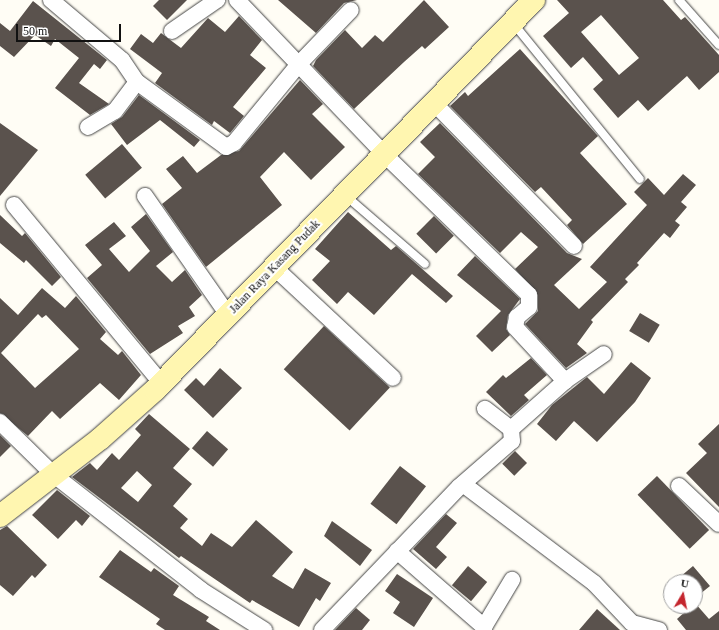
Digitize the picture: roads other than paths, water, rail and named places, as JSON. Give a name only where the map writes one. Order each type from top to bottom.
[{"type":"street","points":[[51,0],[122,60],[137,82],[226,147],[234,143],[298,64],[351,10]]},
{"type":"street","points":[[172,31],[217,0]]},
{"type":"street","points":[[237,0],[384,154],[529,295],[529,307],[517,317],[515,327],[565,381]]},
{"type":"street","name":"Jalan Raya Kasang Pudak","points":[[0,516],[54,474],[161,383],[275,268],[534,0]]},
{"type":"street","points":[[88,127],[115,110],[137,82]]},
{"type":"street","points":[[434,103],[574,246]]},
{"type":"street","points":[[145,196],[228,315]]},
{"type":"street","points":[[14,205],[161,383]]},
{"type":"street","points":[[275,268],[393,378]]},
{"type":"street","points":[[511,429],[565,381],[604,354]]},
{"type":"street","points":[[322,630],[463,484],[512,441],[511,429],[485,409]]},
{"type":"street","points":[[0,422],[54,474],[202,590],[264,630]]},
{"type":"street","points":[[463,484],[594,584],[632,623],[659,630]]},
{"type":"street","points":[[679,486],[719,524]]},
{"type":"street","points":[[397,552],[484,627],[512,580]]},
{"type":"lane","points":[[679,0],[719,45]]},
{"type":"lane","points":[[513,23],[640,179]]},
{"type":"lane","points":[[345,195],[425,264]]}]
